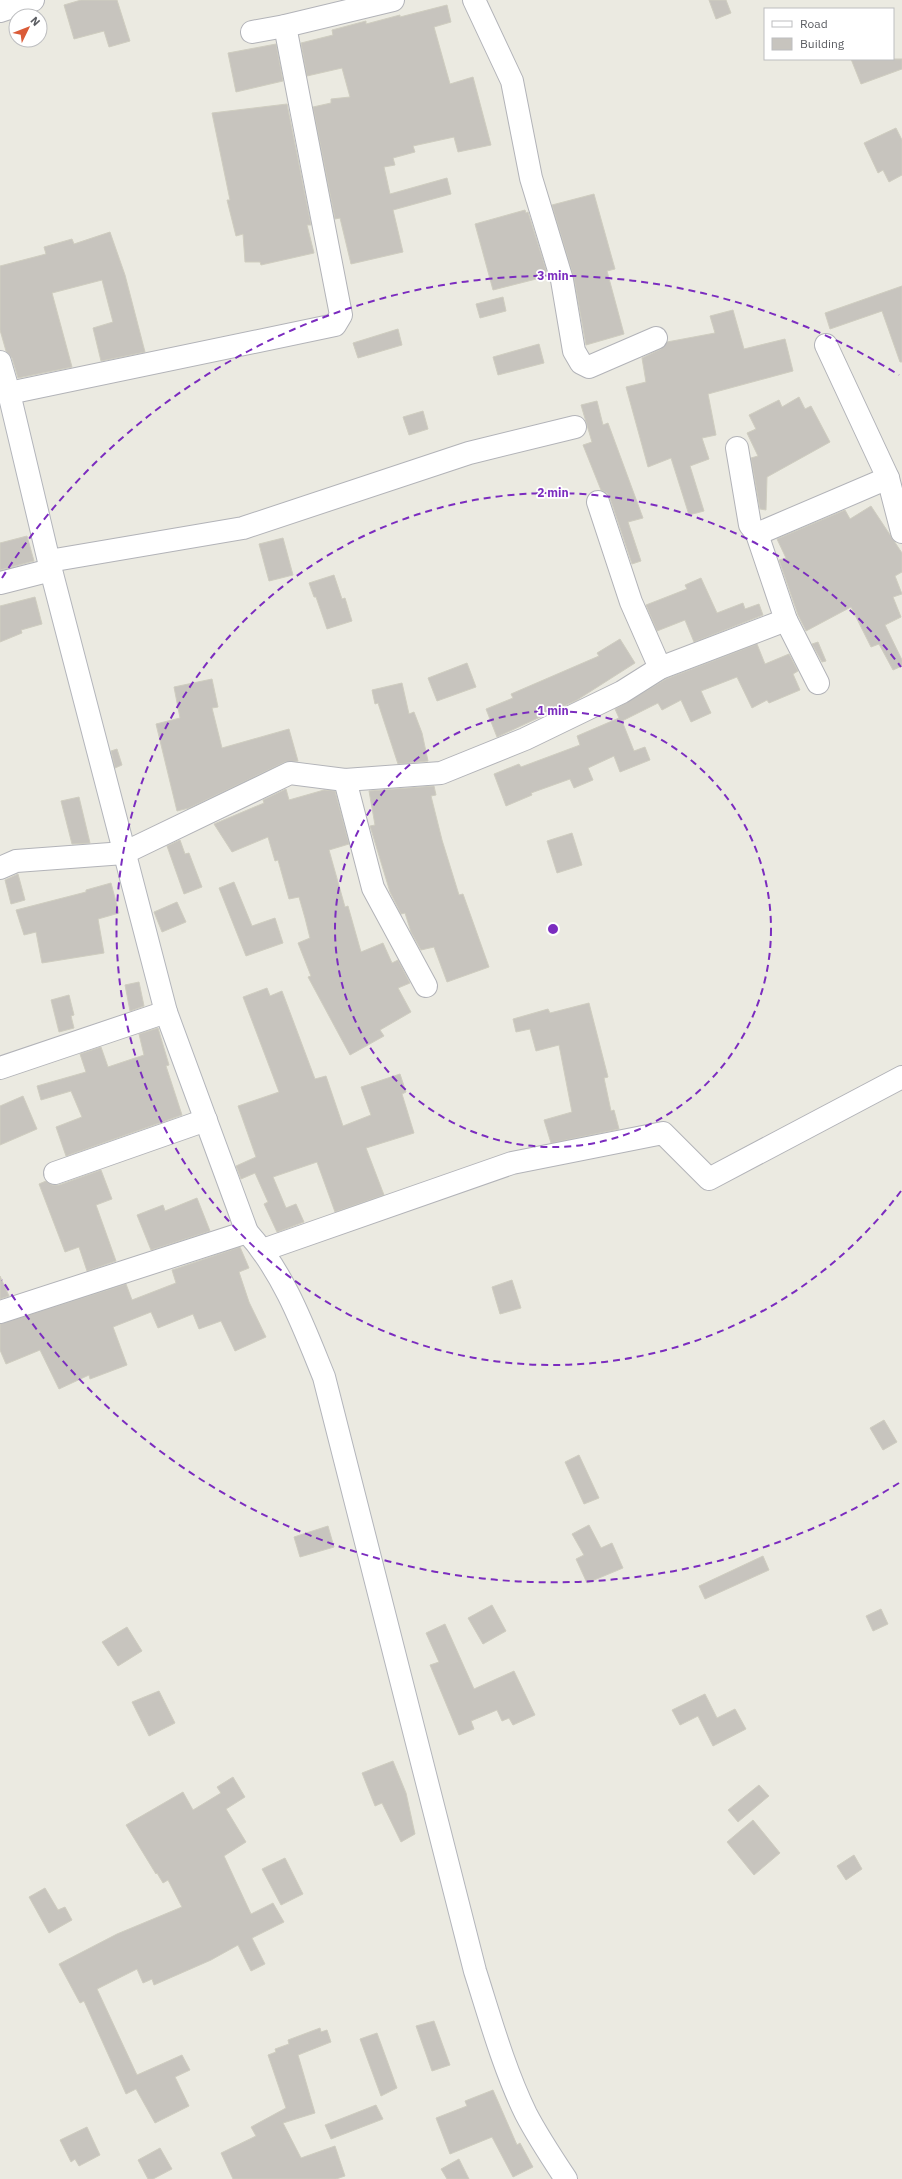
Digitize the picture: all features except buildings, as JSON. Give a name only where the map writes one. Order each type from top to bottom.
[{"type":"street","points":[[0,11],[33,0]]},
{"type":"street","points":[[252,32],[286,26],[393,0]]},
{"type":"street","points":[[474,0],[512,81],[531,178],[562,280],[574,351],[581,363],[589,367],[656,338]]},
{"type":"street","points":[[9,393],[335,325],[340,320],[341,315],[286,26]]},
{"type":"street","points":[[826,345],[888,478],[902,532]]},
{"type":"street","points":[[0,362],[9,393],[50,566],[166,1012],[247,1232],[263,1250],[299,1316],[324,1377],[473,1963],[500,2049],[526,2112],[542,2144],[566,2179]]},
{"type":"street","points":[[0,583],[50,566],[243,528],[469,453],[574,427]]},
{"type":"street","points":[[737,448],[750,525],[757,534],[786,620],[818,683]]},
{"type":"street","points":[[757,534],[888,478]]},
{"type":"street","points":[[598,502],[631,602],[660,668]]},
{"type":"street","points":[[0,868],[16,861],[124,853],[290,773],[345,780],[441,773],[525,739],[622,692],[660,668],[786,620]]},
{"type":"street","points":[[345,780],[373,888],[426,986]]},
{"type":"street","points":[[0,1068],[166,1012]]},
{"type":"street","points":[[263,1250],[512,1163],[663,1133],[709,1179],[902,1077]]},
{"type":"street","points":[[55,1174],[206,1120]]},
{"type":"street","points":[[0,1312],[247,1232]]}]
